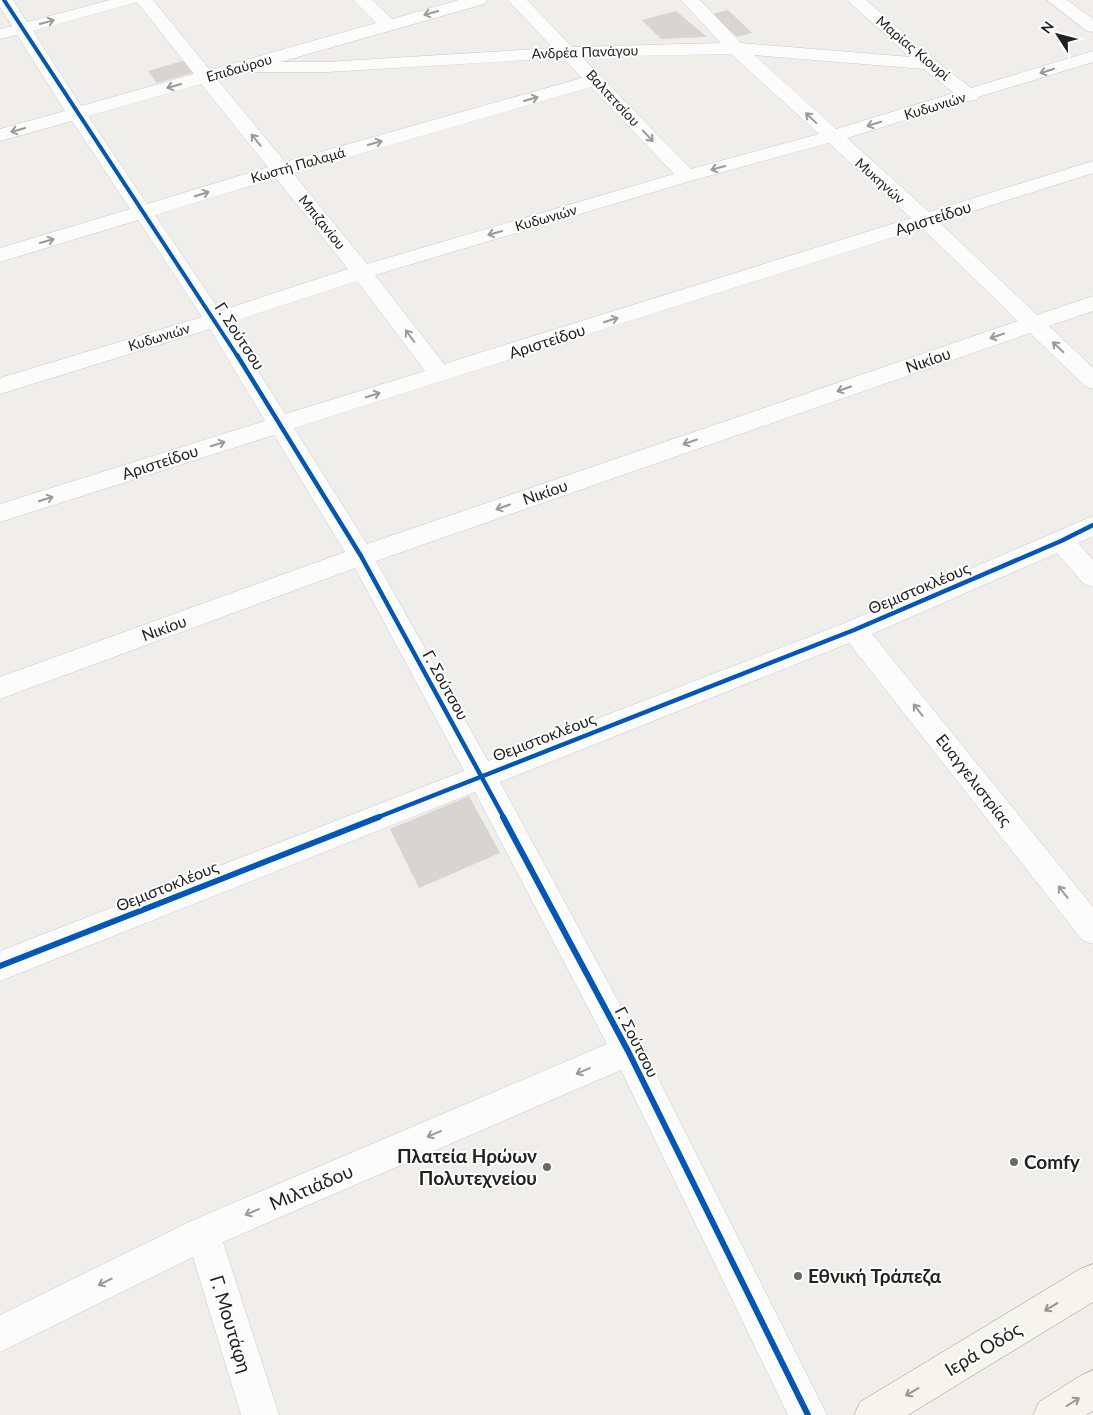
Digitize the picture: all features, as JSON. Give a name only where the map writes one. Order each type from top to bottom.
[{"type":"main road","name":"Ιερά Οδός","points":[[873,1415],[1093,1282]]},
{"type":"main road","points":[[1052,1415],[1093,1389]]},
{"type":"street","name":"Γ. Σούτσου","points":[[4,0],[12,31],[77,114],[215,320],[361,556],[481,775],[628,1051],[808,1415]]},
{"type":"street","points":[[12,31],[130,0]]},
{"type":"street","name":"Μπιζανίου","points":[[144,0],[362,272],[440,375]]},
{"type":"street","points":[[362,0],[388,25]]},
{"type":"street","name":"Επιδαύρου","points":[[0,135],[478,0]]},
{"type":"street","name":"Βαλτετσίου","points":[[517,0],[687,176]]},
{"type":"street","name":"Μυκηνών","points":[[690,0],[736,48],[831,137],[925,220],[1093,381]]},
{"type":"street","name":"Μαρίας Κιουρί","points":[[856,0],[929,64],[970,96]]},
{"type":"street","points":[[1056,0],[1093,27]]},
{"type":"street","name":"Ανδρέα Πανάγου","points":[[240,67],[327,67],[569,52],[736,48],[929,64]]},
{"type":"street","name":"Κυδωνιών","points":[[0,386],[215,320],[362,272],[687,176],[831,137],[970,96],[1093,56]]},
{"type":"street","name":"Κωστή Παλαμά","points":[[0,255],[280,170],[596,80]]},
{"type":"street","name":"Αριστείδου","points":[[0,513],[1093,167]]},
{"type":"street","name":"Νικίου","points":[[0,688],[361,556],[1093,303]]},
{"type":"street","name":"Θεμιστοκλέους","points":[[0,966],[481,775],[854,630],[1093,525]]},
{"type":"street","points":[[1060,541],[1093,577]]},
{"type":"street","name":"Ευαγγελιστρίας","points":[[854,630],[1093,930]]},
{"type":"street","name":"Μιλτιάδου","points":[[0,1334],[203,1233],[628,1051]]},
{"type":"street","name":"Γ. Μουτάφη","points":[[203,1233],[260,1415]]},
{"type":"building","points":[[728,10],[752,33],[737,37],[713,14]]},
{"type":"building","points":[[676,11],[707,37],[661,39],[642,20]]},
{"type":"building","points":[[186,60],[195,72],[157,83],[148,71]]},
{"type":"building","points":[[469,796],[500,853],[419,888],[390,829]]},
{"type":"cycle path","points":[[4,0],[77,114],[215,320],[361,556],[481,775],[628,1051],[808,1415]]},
{"type":"cycle path","points":[[0,966],[854,630],[1061,541],[1093,525]]},
{"type":"place","name":"Comfy","points":[[1014,1162]]},
{"type":"place","name":"Πλατεία Ηρώων Πολυτεχνείου","points":[[547,1167]]},
{"type":"place","name":"Εθνική Τράπεζα","points":[[798,1276]]}]
